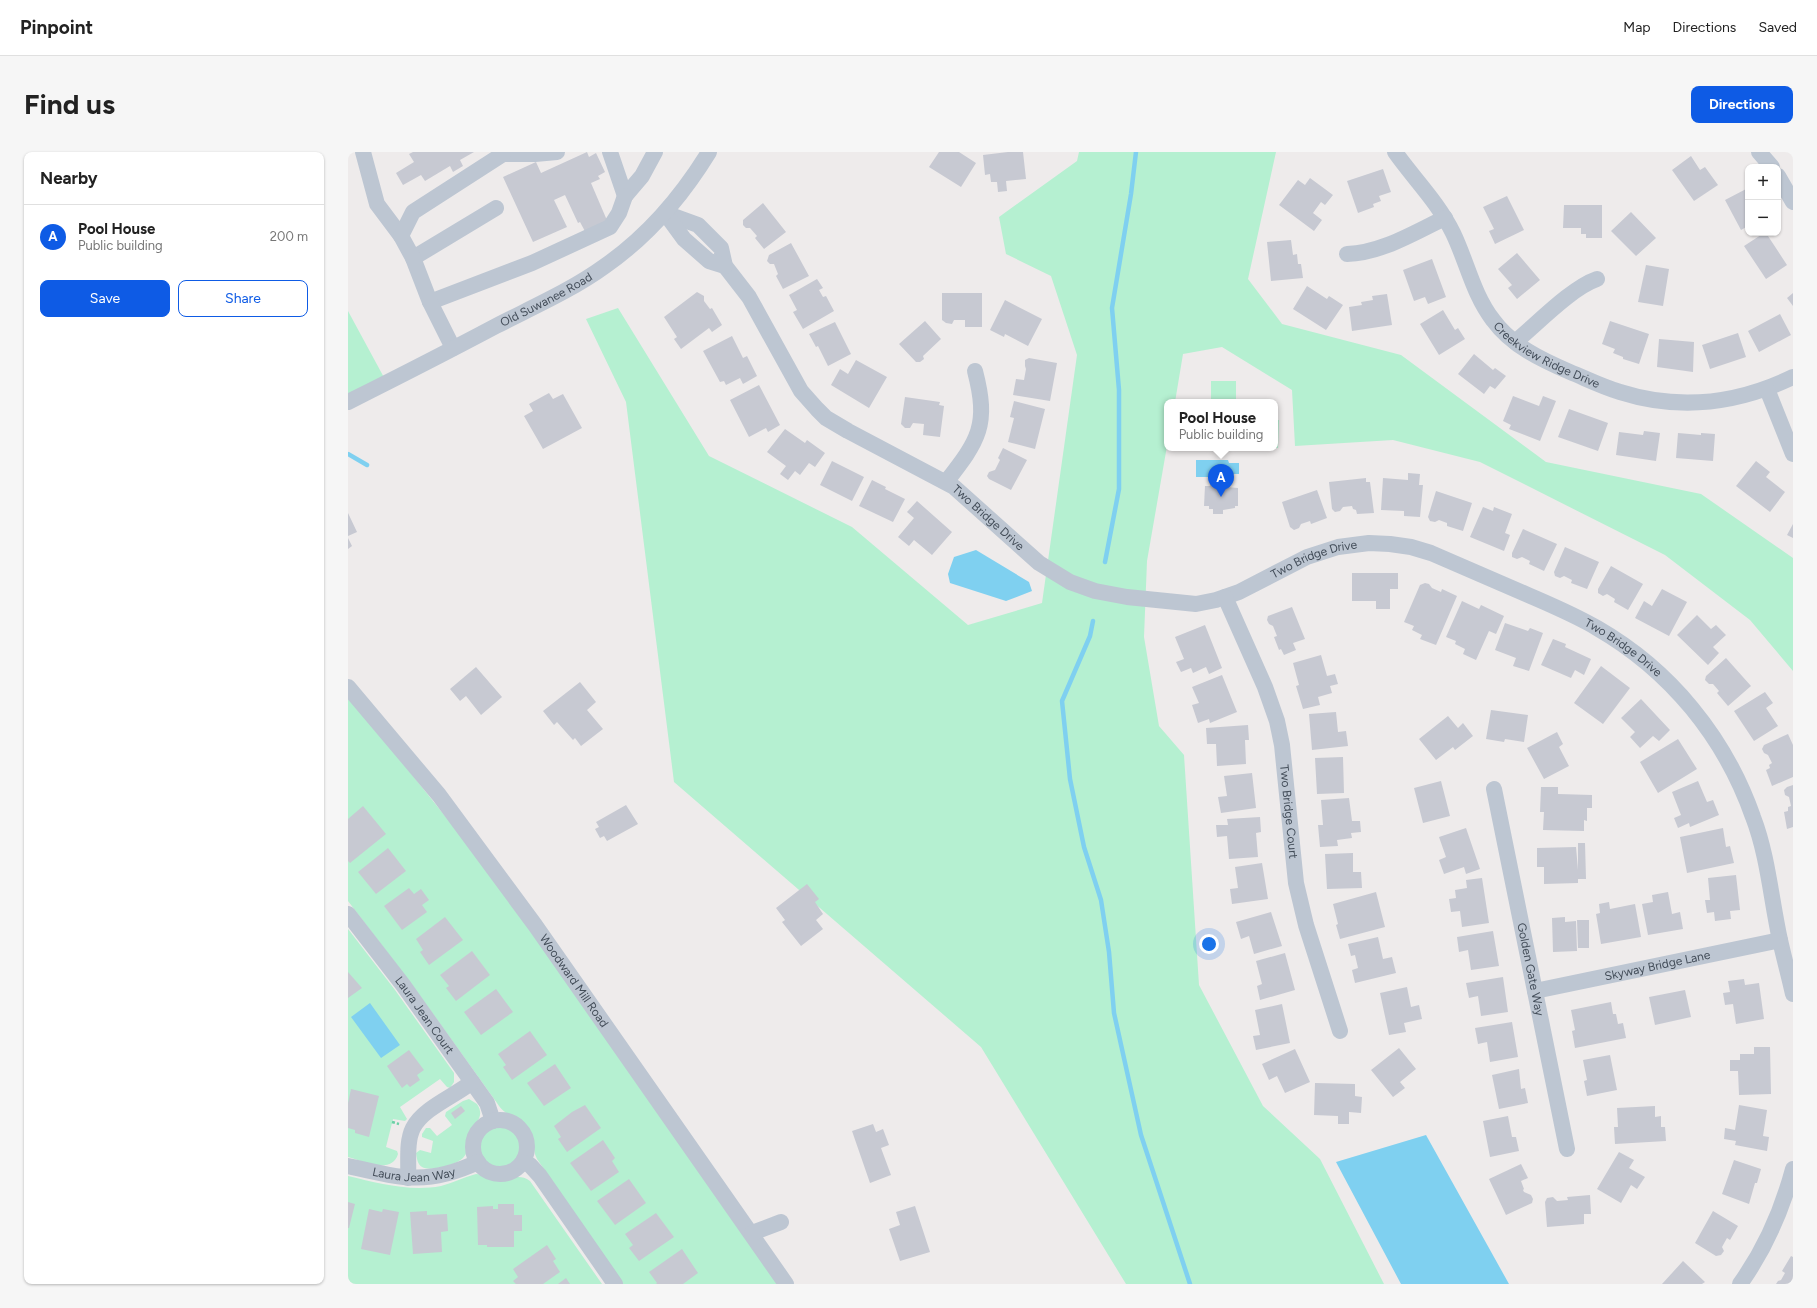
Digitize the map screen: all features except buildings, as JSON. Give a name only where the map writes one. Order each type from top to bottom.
[{"type":"street","points":[[363,152],[377,204],[401,236],[413,258],[430,302],[453,348]]},
{"type":"street","points":[[401,236],[413,212],[503,153],[536,154],[557,152]]},
{"type":"street","points":[[610,152],[625,196]]},
{"type":"street","points":[[430,302],[532,263],[610,227],[619,213],[625,196],[642,176],[655,152]]},
{"type":"street","name":"Old Suwanee Road","points":[[348,402],[567,289],[605,266],[638,239],[665,213],[690,182],[709,152]]},
{"type":"street","name":"Creekview Ridge Drive","points":[[1395,152],[1428,192],[1445,218],[1459,246],[1482,302],[1494,321],[1515,342],[1542,359],[1605,387],[1652,400],[1684,403],[1732,399],[1767,389],[1793,377]]},
{"type":"street","points":[[1759,152],[1769,164]]},
{"type":"street","points":[[1781,181],[1793,202]]},
{"type":"street","points":[[413,258],[496,208]]},
{"type":"street","name":"Two Bridge Drive","points":[[665,213],[684,239],[709,261],[725,266],[742,287],[802,391],[826,418],[946,482],[963,494],[1039,563],[1070,582],[1109,594],[1184,604],[1201,604],[1226,597],[1327,550],[1359,544],[1390,544],[1411,547],[1432,553],[1570,614],[1611,636],[1648,664],[1682,696],[1710,732],[1727,758],[1741,786],[1760,839],[1780,940],[1793,994]]},
{"type":"street","points":[[1347,254],[1364,253],[1377,249],[1445,218]]},
{"type":"street","points":[[1515,342],[1571,294],[1588,282],[1597,280]]},
{"type":"street","points":[[946,482],[965,456],[979,429],[982,406],[975,371]]},
{"type":"street","points":[[1767,389],[1793,454]]},
{"type":"street","name":"Two Bridge Court","points":[[1226,597],[1266,691],[1277,721],[1282,746],[1298,895],[1340,1031]]},
{"type":"street","name":"Woodward Mill Road","points":[[348,687],[439,795],[535,925],[752,1233],[786,1284]]},
{"type":"street","name":"Golden Gate Way","points":[[1494,789],[1567,1149]]},
{"type":"street","name":"Laura Jean Court","points":[[348,914],[402,985],[487,1103],[492,1113],[493,1121]]},
{"type":"street","name":"Skyway Bridge Lane","points":[[1535,991],[1780,940]]},
{"type":"street","points":[[408,1178],[410,1139],[418,1120],[426,1112],[472,1082]]},
{"type":"street","points":[[502,1120],[511,1123],[522,1131],[527,1144],[523,1162],[512,1171],[498,1174],[484,1169],[478,1162],[473,1149],[476,1135],[485,1125],[493,1121],[502,1120]]},
{"type":"street","name":"Laura Jean Way","points":[[348,1166],[408,1178],[432,1178],[455,1172],[478,1162]]},
{"type":"street","points":[[523,1162],[530,1166],[540,1176],[615,1284]]},
{"type":"street","points":[[1740,1284],[1769,1235],[1779,1212],[1793,1169]]},
{"type":"street","points":[[752,1233],[781,1222]]},
{"type":"green space","points":[[1079,152],[1276,152],[1248,279],[1282,324],[1401,355],[1546,462],[1701,494],[1793,558],[1793,671],[1750,620],[1665,555],[1480,462],[1393,440],[1295,446],[1292,390],[1222,347],[1183,354],[1176,399],[1164,399],[1164,451],[1166,451],[1147,561],[1144,637],[1159,726],[1184,755],[1199,985],[1263,1106],[1320,1159],[1384,1284],[1126,1284],[981,1047],[674,782],[626,402],[586,319],[618,308],[709,456],[852,527],[968,625],[1042,603],[1077,355],[1051,276],[1006,254],[999,217],[1077,161]]},
{"type":"green space","points":[[348,311],[387,383],[348,405]]},
{"type":"green space","points":[[1211,381],[1236,381],[1236,399],[1211,399]]},
{"type":"green space","points":[[1278,420],[1279,420],[1278,448]]},
{"type":"green space","points":[[348,698],[365,716],[473,851],[578,996],[778,1284],[623,1284],[537,1159],[528,1129],[523,1123],[505,1112],[500,1107],[413,986],[348,901]]},
{"type":"green space","points":[[348,929],[395,990],[454,1073],[454,1082],[450,1088],[447,1087],[440,1079],[400,1107],[407,1119],[405,1121],[393,1119],[386,1147],[397,1151],[398,1154],[395,1160],[390,1164],[376,1165],[348,1157]]},
{"type":"green space","points":[[469,1099],[477,1104],[480,1115],[471,1132],[468,1149],[463,1158],[460,1161],[443,1167],[431,1169],[420,1166],[416,1153],[420,1150],[431,1153],[433,1141],[422,1137],[422,1134],[426,1128],[430,1128],[437,1136],[452,1125],[445,1116],[446,1112],[463,1101]]},
{"type":"green space","points":[[501,1126],[516,1132],[522,1147],[516,1162],[501,1168],[486,1162],[480,1147],[486,1132]]},
{"type":"green space","points":[[476,1174],[498,1179],[522,1177],[530,1181],[602,1284],[348,1284],[348,1176],[394,1186],[429,1188],[441,1186]]},
{"type":"water","points":[[1196,460],[1228,460],[1229,463],[1239,463],[1239,474],[1228,474],[1228,477],[1196,477]]},
{"type":"water","points":[[976,550],[1029,582],[1032,591],[1006,601],[950,583],[948,574],[954,557]]},
{"type":"water","points":[[370,1003],[400,1045],[381,1058],[351,1017]]},
{"type":"water","points":[[1426,1135],[1509,1284],[1401,1284],[1336,1162]]},
{"type":"waterway","points":[[1105,562],[1119,489],[1119,390],[1112,308],[1131,194],[1136,152]]},
{"type":"waterway","points":[[348,454],[367,465]]},
{"type":"waterway","points":[[1093,621],[1090,636],[1062,701],[1070,779],[1084,847],[1101,900],[1109,952],[1114,1013],[1141,1135],[1190,1284]]},
{"type":"place","name":"Pool House","points":[[1221,497]]}]
